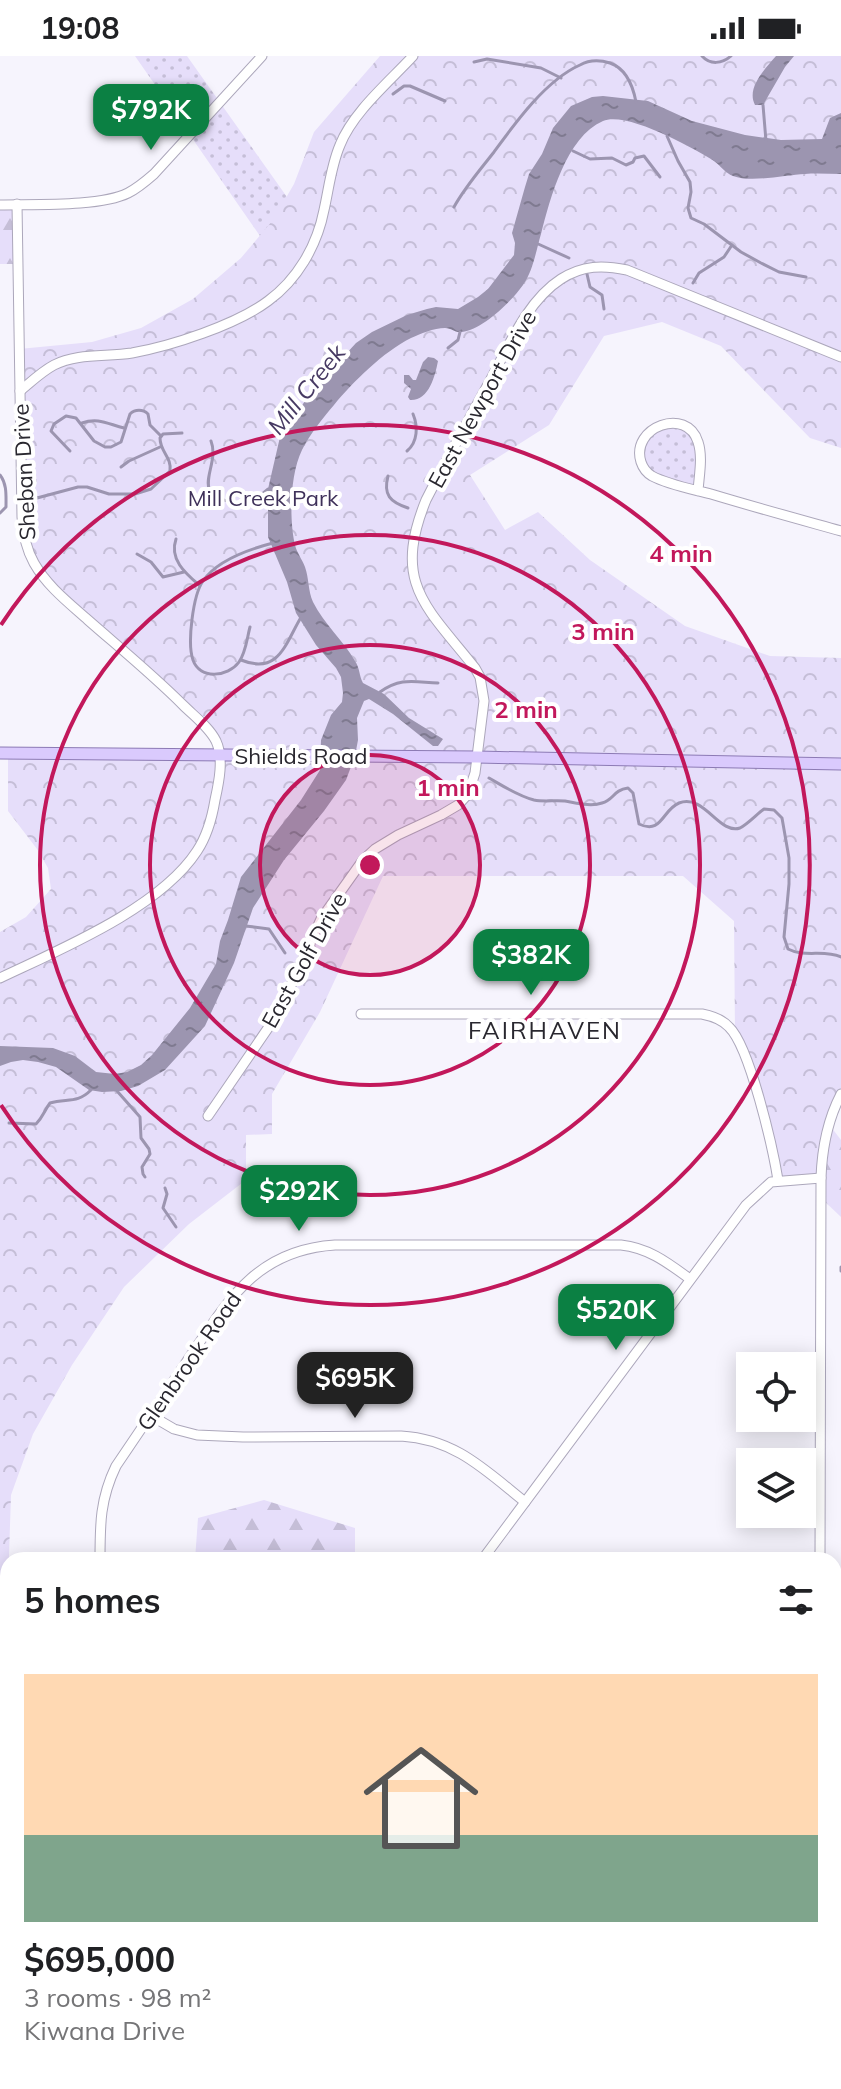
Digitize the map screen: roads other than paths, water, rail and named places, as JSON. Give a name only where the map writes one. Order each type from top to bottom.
[{"type":"main road","name":"Shields Road","points":[[0,753],[841,764]]},
{"type":"street","points":[[0,205],[105,201],[135,189],[154,174],[262,56]]},
{"type":"street","points":[[20,391],[63,361],[134,352],[174,341],[237,320],[278,293],[310,253],[318,235],[333,165],[347,130],[413,56]]},
{"type":"street","name":"Sheban Drive","points":[[17,204],[22,517],[25,540],[33,562],[57,592],[207,728],[216,741],[220,755]]},
{"type":"street","name":"East Newport Drive","points":[[477,757],[484,701],[480,677],[432,617],[419,593],[412,566],[412,545],[426,500],[514,338],[540,297],[562,278],[585,269],[608,266],[627,270],[841,357]]},
{"type":"street","points":[[698,491],[700,449],[696,436],[686,426],[678,424],[666,423],[653,429],[642,442],[640,459],[647,472],[654,477],[698,491],[841,531]]},
{"type":"street","points":[[0,978],[130,911],[181,872],[198,851],[210,825],[220,755]]},
{"type":"street","name":"East Golf Drive","points":[[208,1116],[279,1012],[321,919],[363,860],[398,835],[458,805],[468,794],[477,757]]},
{"type":"street","points":[[361,1014],[712,1016],[735,1033],[747,1060],[778,1180]]},
{"type":"street","points":[[820,1552],[821,1178],[828,1123],[841,1094]]},
{"type":"street","points":[[488,1552],[746,1205],[771,1182],[821,1178]]},
{"type":"street","name":"Glenbrook Road","points":[[100,1552],[102,1509],[116,1466],[237,1290],[271,1262],[297,1251],[335,1245],[621,1245],[654,1253],[690,1279]]},
{"type":"street","points":[[150,1415],[174,1429],[197,1435],[401,1436],[426,1439],[466,1456],[525,1502]]},
{"type":"water","points":[[776,56],[794,56],[763,105],[755,105],[755,85]]},
{"type":"water","points":[[603,96],[648,101],[692,121],[745,135],[781,140],[822,139],[830,118],[841,113],[841,174],[740,178],[660,132],[614,119],[603,121],[579,140],[562,170],[532,267],[518,292],[496,314],[470,330],[436,329],[411,338],[379,359],[316,427],[302,450],[295,471],[291,510],[293,534],[313,602],[355,661],[363,683],[384,694],[409,718],[443,739],[438,746],[433,746],[393,714],[369,699],[364,701],[357,718],[355,756],[346,780],[284,860],[253,908],[234,963],[205,1026],[165,1070],[138,1086],[102,1092],[89,1090],[56,1067],[38,1062],[23,1060],[0,1066],[0,1046],[53,1048],[75,1056],[96,1072],[127,1072],[152,1055],[190,1008],[216,964],[220,941],[241,877],[301,800],[320,770],[321,740],[331,715],[342,702],[341,677],[296,613],[268,537],[268,489],[280,437],[312,391],[356,343],[407,315],[436,307],[458,309],[488,289],[514,255],[512,233],[525,187],[553,128],[571,106]]},
{"type":"water","points":[[428,357],[438,361],[433,380],[422,396],[410,400],[411,389],[404,383],[404,375],[416,380]]},
{"type":"waterway","points":[[702,56],[716,62],[731,56]]},
{"type":"waterway","points":[[474,62],[487,59],[541,68],[561,78]]},
{"type":"waterway","points":[[454,207],[521,116],[543,91],[567,72],[591,61],[610,63],[621,69],[628,79],[636,102]]},
{"type":"waterway","points":[[393,94],[404,86],[410,86],[445,101]]},
{"type":"waterway","points":[[763,105],[766,141]]},
{"type":"waterway","points":[[667,136],[690,182],[688,208],[691,218],[761,263],[779,272],[806,277]]},
{"type":"waterway","points":[[573,151],[590,159],[612,158],[626,165],[644,156],[660,177]]},
{"type":"waterway","points":[[536,243],[569,258]]},
{"type":"waterway","points":[[693,283],[699,273],[724,257],[732,245]]},
{"type":"waterway","points":[[587,274],[590,287],[602,295],[604,309]]},
{"type":"waterway","points":[[448,348],[458,340],[460,332]]},
{"type":"waterway","points":[[70,451],[51,431],[54,424],[66,416],[76,418],[94,441],[105,447],[121,442],[130,414],[137,410],[148,414],[150,425],[161,436]]},
{"type":"waterway","points":[[407,451],[416,434],[413,414]]},
{"type":"waterway","points":[[82,423],[98,421],[124,428]]},
{"type":"waterway","points":[[37,498],[78,487],[109,494],[135,494],[151,489],[170,471],[160,438],[163,434],[182,433]]},
{"type":"waterway","points":[[211,441],[213,451],[208,486],[212,493],[219,498],[243,502],[271,489]]},
{"type":"waterway","points":[[121,467],[160,447]]},
{"type":"waterway","points":[[0,475],[6,498],[6,507],[0,513]]},
{"type":"waterway","points":[[388,476],[386,488],[389,497],[408,508]]},
{"type":"waterway","points":[[176,539],[177,559],[199,585]]},
{"type":"waterway","points":[[250,627],[243,654],[228,671],[208,673],[202,671],[193,660],[191,631],[196,597],[203,581],[225,561],[273,543]]},
{"type":"waterway","points":[[137,554],[151,562],[163,577],[184,572]]},
{"type":"waterway","points":[[241,660],[254,664],[272,660],[279,655],[300,619]]},
{"type":"waterway","points":[[380,692],[401,682],[438,683]]},
{"type":"waterway","points":[[489,778],[534,800],[589,805],[606,802],[628,788],[633,793],[639,824],[647,827],[657,824],[673,806],[688,801],[704,808],[732,829],[740,828],[764,809],[774,810],[782,818],[789,858],[784,937],[788,949],[841,957]]},
{"type":"waterway","points":[[246,926],[269,929],[285,953]]},
{"type":"waterway","points":[[9,1123],[36,1124],[50,1103],[76,1099],[91,1090]]},
{"type":"waterway","points":[[117,1091],[140,1117],[141,1138],[150,1154],[142,1167],[145,1177]]},
{"type":"waterway","points":[[165,1188],[167,1194],[163,1208],[176,1227]]},
{"type":"district","name":"FAIRHAVEN","points":[[545,1030]]},
{"type":"water label","name":"Mill Creek","points":[[306,389]]},
{"type":"park label","name":"Mill Creek Park","points":[[263,498]]}]
